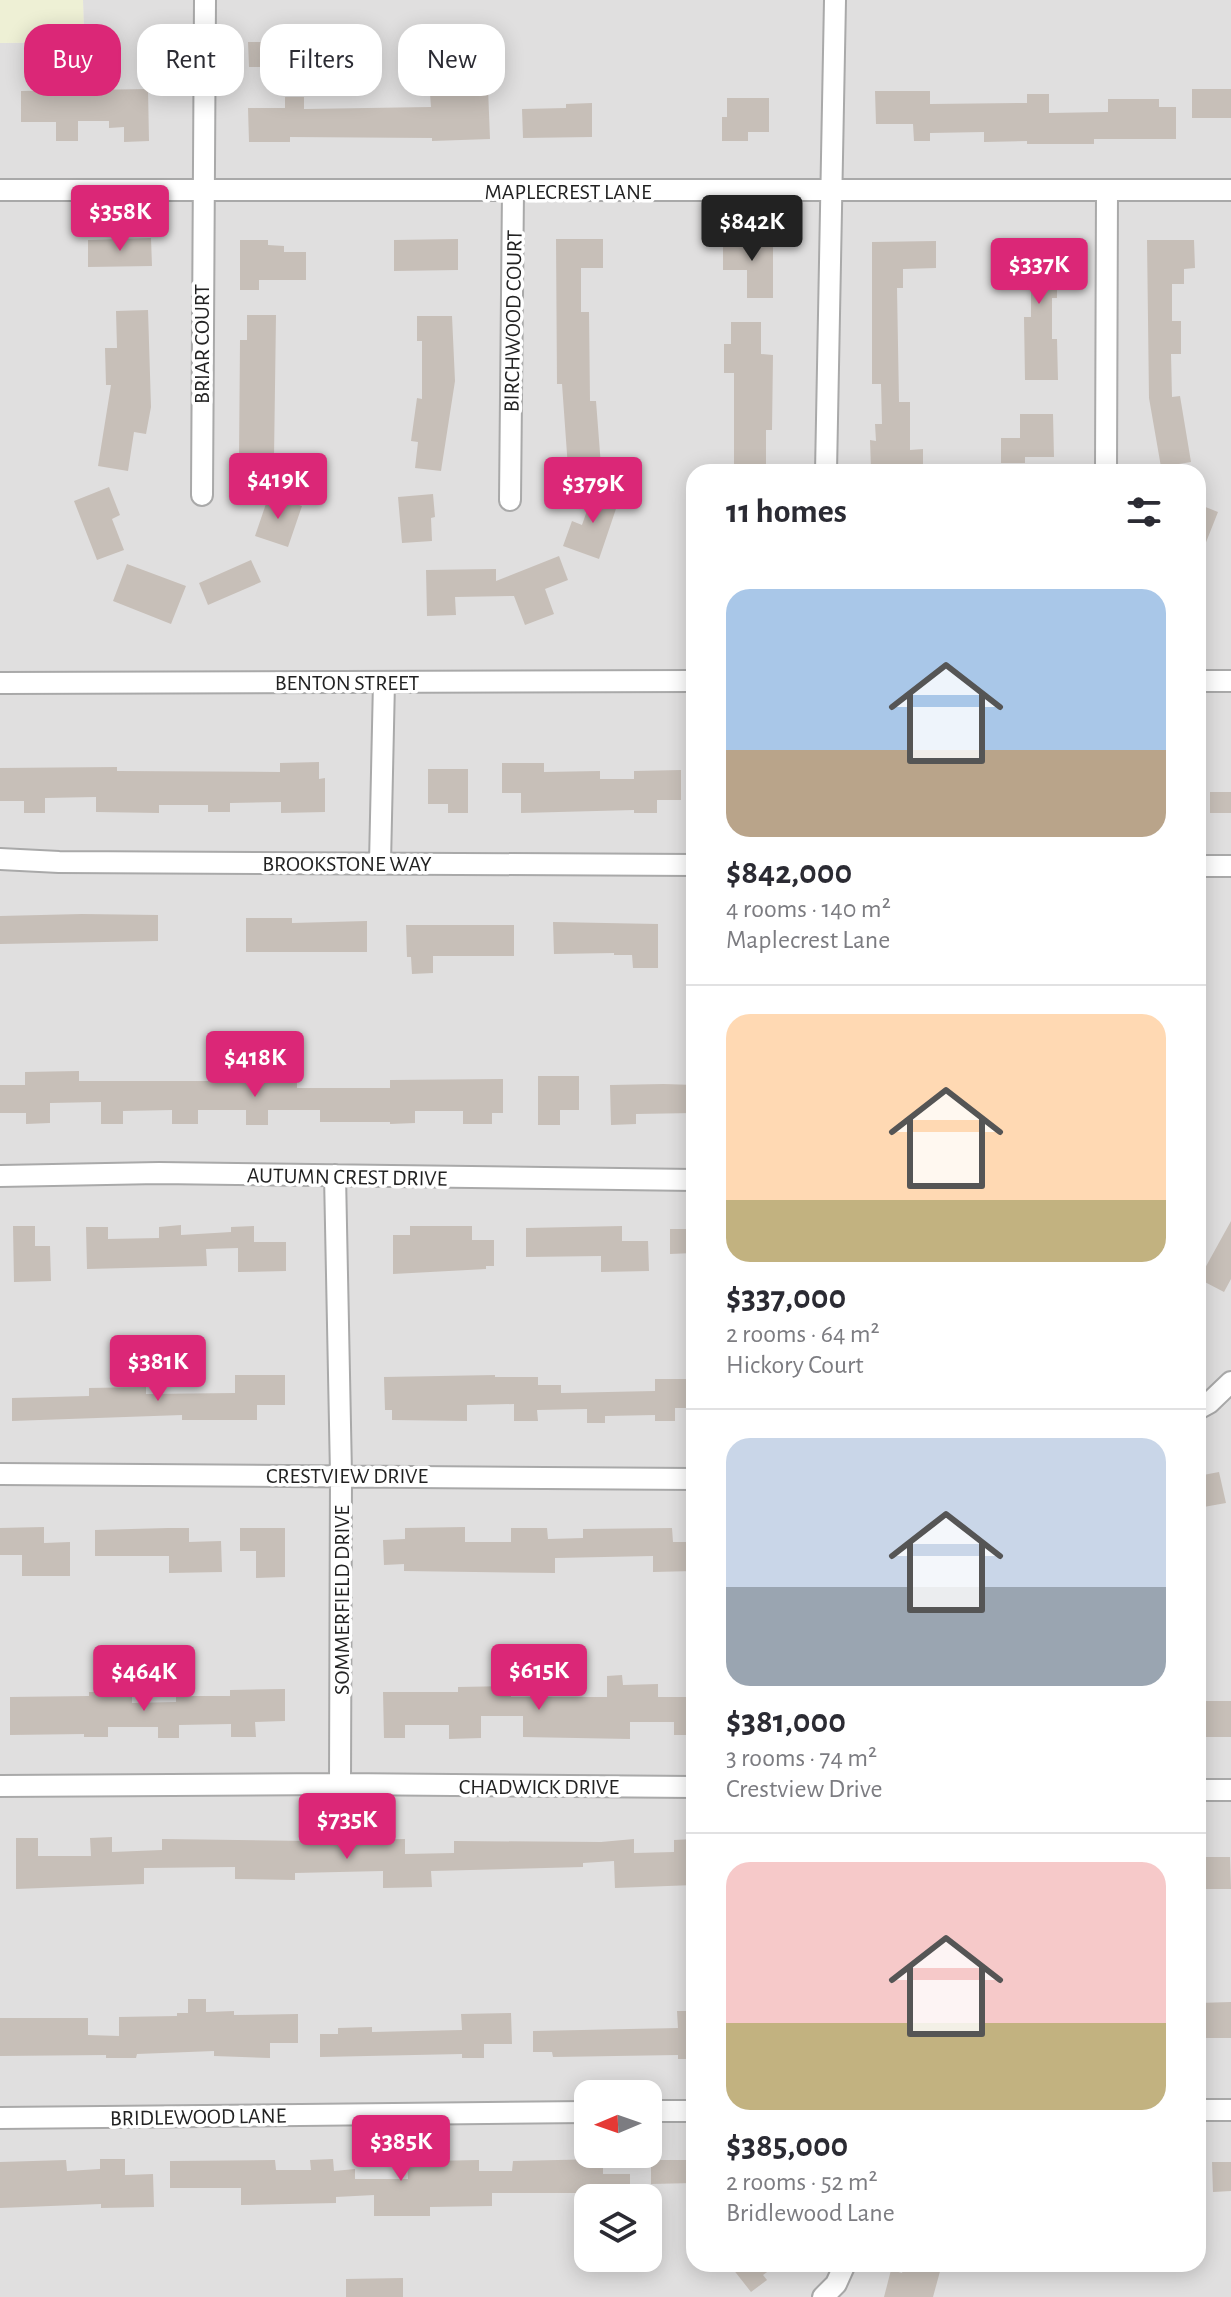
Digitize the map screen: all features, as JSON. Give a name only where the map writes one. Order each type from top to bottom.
[{"type":"street","name":"BRIAR COURT","points":[[202,495],[205,0]]},
{"type":"street","points":[[826,464],[835,0]]},
{"type":"street","name":"MAPLECREST LANE","points":[[0,190],[1231,190]]},
{"type":"street","name":"BIRCHWOOD COURT","points":[[510,500],[513,191]]},
{"type":"street","points":[[1106,464],[1107,191]]},
{"type":"street","name":"BENTON STREET","points":[[0,683],[686,681]]},
{"type":"street","points":[[1206,681],[1231,681]]},
{"type":"street","points":[[380,863],[384,682]]},
{"type":"street","name":"BROOKSTONE WAY","points":[[0,859],[59,862],[686,865]]},
{"type":"street","points":[[1206,866],[1231,866]]},
{"type":"street","name":"AUTUMN CREST DRIVE","points":[[0,1176],[159,1173],[686,1180]]},
{"type":"street","name":"SOMMERFIELD DRIVE","points":[[335,1175],[341,1474],[340,1784]]},
{"type":"street","points":[[1206,1405],[1231,1382]]},
{"type":"street","name":"CRESTVIEW DRIVE","points":[[0,1474],[341,1474],[686,1479]]},
{"type":"street","name":"CHADWICK DRIVE","points":[[0,1786],[340,1784],[686,1787]]},
{"type":"street","points":[[1206,1790],[1231,1790]]},
{"type":"street","points":[[1206,2110],[1231,2110]]},
{"type":"street","points":[[662,2111],[686,2111]]},
{"type":"street","name":"BRIDLEWOOD LANE","points":[[0,2118],[574,2112]]},
{"type":"street","points":[[823,2297],[836,2284],[841,2272]]},
{"type":"shaded area","points":[[83,0],[1231,0],[1231,2297],[0,2297],[0,43],[24,43],[24,96],[121,96],[121,24],[84,24]]},
{"type":"green space","points":[[0,0],[83,0],[84,24],[24,24],[24,43],[0,43]]},
{"type":"building","points":[[248,42],[260,42],[260,67],[249,67]]},
{"type":"building","points":[[121,89],[137,89],[137,96],[148,96],[149,141],[124,142],[124,127],[109,128],[109,121],[78,121],[78,141],[56,141],[56,122],[21,122],[21,91],[24,91],[24,96],[121,96]]},
{"type":"building","points":[[1192,89],[1231,89],[1231,118],[1192,118]]},
{"type":"building","points":[[875,91],[930,91],[930,104],[1027,103],[1027,94],[1049,94],[1049,113],[1108,112],[1108,99],[1159,99],[1159,107],[1176,107],[1176,139],[1094,139],[1094,144],[1027,144],[1027,141],[984,142],[984,132],[930,133],[930,141],[914,141],[913,124],[876,124]]},
{"type":"building","points":[[430,96],[488,96],[490,139],[432,141],[432,138],[290,137],[290,142],[249,142],[248,108],[285,108],[285,97],[304,97],[304,109],[431,107]]},
{"type":"building","points":[[727,98],[769,98],[769,132],[748,132],[748,141],[722,141],[722,117],[727,117]]},
{"type":"building","points":[[592,103],[592,137],[523,138],[522,109],[566,108],[566,104]]},
{"type":"building","points":[[151,238],[152,266],[88,267],[88,240]]},
{"type":"building","points":[[723,238],[773,238],[773,298],[747,298],[747,270],[723,270]]},
{"type":"building","points":[[458,239],[458,270],[394,271],[394,240]]},
{"type":"building","points":[[556,239],[603,239],[603,268],[581,268],[581,312],[589,312],[590,401],[596,401],[601,466],[568,468],[562,384],[557,384]]},
{"type":"building","points":[[1013,239],[1057,239],[1057,298],[1052,298],[1052,339],[1057,339],[1058,380],[1025,380],[1024,317],[1031,317],[1031,269],[1013,269]]},
{"type":"building","points":[[240,240],[268,240],[268,245],[284,246],[284,252],[306,252],[306,280],[259,280],[259,290],[240,290]]},
{"type":"building","points":[[1147,240],[1194,240],[1195,268],[1184,269],[1184,284],[1172,284],[1172,321],[1181,321],[1181,354],[1171,354],[1172,397],[1180,396],[1191,462],[1160,464],[1149,398]]},
{"type":"building","points":[[936,241],[936,268],[903,269],[903,288],[897,288],[899,402],[910,402],[910,450],[923,449],[923,464],[871,464],[870,440],[876,441],[875,424],[882,424],[881,384],[872,384],[872,242]]},
{"type":"building","points":[[148,310],[151,407],[146,434],[134,432],[128,471],[98,466],[111,385],[106,385],[105,348],[117,348],[116,311]]},
{"type":"building","points":[[247,315],[276,315],[274,458],[239,458],[240,340],[247,340]]},
{"type":"building","points":[[417,316],[452,316],[455,381],[441,471],[415,468],[418,442],[411,441],[417,398],[422,399],[422,341],[417,341]]},
{"type":"building","points":[[731,322],[761,322],[761,354],[773,355],[772,430],[766,430],[766,464],[734,464],[734,373],[724,373],[724,344],[731,344]]},
{"type":"building","points":[[1020,414],[1053,414],[1054,457],[1025,457],[1025,463],[1001,463],[1001,438],[1020,438]]},
{"type":"building","points":[[109,487],[120,515],[112,519],[124,550],[97,560],[74,501]]},
{"type":"building","points":[[595,488],[620,497],[599,559],[563,546],[572,521],[582,525]]},
{"type":"building","points":[[433,494],[435,517],[431,518],[432,541],[402,543],[398,497]]},
{"type":"building","points":[[269,495],[302,506],[288,547],[255,536]]},
{"type":"building","points":[[1206,507],[1218,512],[1206,542]]},
{"type":"building","points":[[559,556],[568,580],[545,589],[554,614],[525,625],[514,596],[455,597],[456,615],[427,616],[426,570],[496,569],[496,581]]},
{"type":"building","points":[[251,560],[261,582],[208,605],[199,583]]},
{"type":"building","points":[[127,564],[186,586],[171,624],[113,601]]},
{"type":"building","points":[[319,762],[319,779],[325,778],[325,812],[281,813],[281,802],[230,803],[230,812],[208,812],[208,805],[159,805],[159,813],[96,812],[96,797],[45,798],[45,813],[24,813],[24,801],[0,801],[0,768],[117,767],[117,771],[280,772],[280,763]]},
{"type":"building","points":[[502,763],[544,763],[544,772],[600,771],[600,779],[634,779],[634,771],[681,770],[681,800],[657,800],[657,813],[634,813],[634,810],[521,813],[521,793],[502,793]]},
{"type":"building","points":[[428,769],[468,769],[468,813],[448,813],[448,804],[428,804]]},
{"type":"building","points":[[1210,792],[1231,792],[1231,813],[1210,813]]},
{"type":"building","points":[[158,915],[158,941],[0,944],[0,916]]},
{"type":"building","points":[[246,918],[292,918],[292,923],[367,921],[367,952],[246,952]]},
{"type":"building","points":[[553,922],[658,924],[658,968],[633,968],[632,955],[554,954]]},
{"type":"building","points":[[406,925],[514,925],[514,956],[433,956],[433,973],[412,974],[411,957],[407,957]]},
{"type":"building","points":[[79,1071],[79,1081],[297,1081],[297,1088],[390,1088],[390,1080],[503,1079],[503,1113],[492,1113],[492,1124],[463,1124],[463,1111],[415,1111],[415,1123],[390,1124],[320,1122],[320,1110],[268,1110],[268,1125],[246,1125],[246,1110],[198,1110],[198,1124],[172,1124],[172,1110],[123,1111],[123,1124],[101,1124],[101,1102],[50,1103],[50,1123],[26,1124],[26,1113],[0,1113],[0,1085],[25,1085],[25,1072]]},
{"type":"building","points":[[538,1076],[579,1076],[579,1110],[560,1110],[560,1125],[538,1125]]},
{"type":"building","points":[[610,1085],[686,1085],[686,1113],[636,1114],[636,1124],[611,1125]]},
{"type":"building","points":[[1231,1221],[1231,1279],[1224,1292],[1206,1283],[1206,1266]]},
{"type":"building","points":[[181,1225],[181,1235],[231,1232],[231,1227],[254,1226],[254,1242],[286,1242],[286,1271],[238,1272],[238,1248],[206,1249],[207,1266],[87,1269],[86,1227],[108,1227],[108,1239],[159,1238],[159,1227]]},
{"type":"building","points":[[13,1226],[35,1226],[35,1246],[50,1246],[51,1281],[14,1282]]},
{"type":"building","points":[[410,1226],[472,1226],[472,1240],[494,1240],[494,1266],[393,1274],[393,1235],[410,1235]]},
{"type":"building","points":[[622,1226],[622,1241],[648,1241],[649,1271],[601,1272],[601,1256],[526,1257],[526,1228]]},
{"type":"building","points":[[670,1229],[686,1229],[686,1253],[670,1254]]},
{"type":"building","points":[[235,1375],[285,1375],[285,1405],[257,1405],[257,1420],[182,1420],[182,1415],[12,1421],[12,1398],[89,1396],[89,1388],[146,1387],[146,1394],[235,1393]]},
{"type":"building","points":[[384,1377],[538,1377],[538,1385],[561,1385],[561,1393],[655,1391],[655,1379],[686,1379],[686,1408],[675,1408],[675,1421],[655,1421],[655,1415],[605,1416],[605,1423],[587,1423],[587,1409],[537,1410],[538,1421],[514,1421],[514,1404],[467,1405],[467,1421],[392,1420],[392,1410],[385,1410]]},
{"type":"building","points":[[1219,1472],[1226,1503],[1206,1507],[1206,1474]]},
{"type":"building","points":[[44,1527],[44,1543],[70,1542],[70,1576],[22,1576],[22,1555],[0,1555],[0,1528]]},
{"type":"building","points":[[465,1527],[465,1542],[511,1542],[511,1528],[547,1528],[548,1539],[583,1538],[583,1529],[672,1528],[673,1542],[686,1542],[686,1571],[653,1572],[653,1556],[555,1558],[555,1573],[404,1571],[404,1564],[384,1565],[383,1540],[405,1539],[405,1528]]},
{"type":"building","points":[[189,1528],[189,1542],[221,1541],[222,1572],[169,1573],[169,1556],[95,1556],[95,1530]]},
{"type":"building","points":[[240,1528],[285,1528],[285,1577],[256,1578],[256,1551],[240,1551]]},
{"type":"building","points":[[622,1675],[623,1685],[658,1684],[658,1697],[686,1697],[686,1735],[674,1735],[674,1722],[630,1722],[630,1739],[523,1737],[523,1716],[481,1716],[481,1738],[449,1739],[449,1725],[405,1725],[405,1738],[384,1738],[383,1692],[458,1692],[458,1687],[511,1686],[511,1697],[607,1697],[607,1676]]},
{"type":"building","points":[[285,1689],[285,1721],[255,1722],[256,1737],[231,1737],[231,1724],[179,1725],[179,1738],[158,1738],[158,1727],[108,1727],[108,1737],[84,1737],[84,1734],[10,1735],[10,1697],[132,1692],[132,1703],[176,1702],[176,1696],[230,1696],[230,1690]]},
{"type":"building","points":[[1206,1701],[1231,1701],[1231,1737],[1206,1737]]},
{"type":"building","points":[[112,1837],[112,1852],[162,1850],[162,1839],[405,1839],[405,1854],[454,1853],[454,1841],[601,1842],[634,1839],[634,1853],[674,1852],[674,1840],[686,1839],[686,1885],[615,1888],[614,1861],[583,1863],[583,1867],[431,1871],[432,1887],[383,1888],[383,1871],[295,1873],[295,1880],[235,1879],[235,1867],[144,1868],[144,1884],[16,1889],[16,1838],[38,1838],[38,1856],[91,1856],[90,1838]]},
{"type":"building","points":[[1206,1857],[1230,1857],[1231,1889],[1206,1889]]},
{"type":"building","points":[[188,1999],[206,1999],[206,2012],[298,2014],[298,2043],[270,2043],[270,2058],[214,2056],[214,2051],[137,2054],[136,2058],[106,2058],[106,2055],[0,2056],[0,2018],[88,2018],[88,2035],[119,2036],[119,2017],[177,2016],[177,2013],[188,2013]]},
{"type":"building","points":[[1231,2002],[1231,2038],[1206,2038],[1206,2003]]},
{"type":"building","points":[[677,2011],[686,2011],[686,2059],[678,2059],[678,2055],[553,2057],[552,2052],[533,2052],[533,2031],[678,2028]]},
{"type":"building","points":[[511,2013],[512,2044],[484,2044],[484,2058],[462,2058],[462,2054],[320,2057],[320,2034],[338,2034],[338,2028],[372,2027],[372,2032],[462,2030],[461,2014]]},
{"type":"building","points":[[407,2158],[479,2160],[479,2171],[512,2171],[513,2161],[574,2160],[574,2168],[603,2168],[603,2174],[630,2174],[630,2184],[574,2184],[574,2193],[492,2193],[492,2206],[430,2207],[430,2216],[374,2216],[374,2195],[336,2197],[336,2203],[241,2205],[241,2188],[170,2188],[170,2161],[275,2160],[276,2170],[311,2170],[310,2160],[333,2159],[334,2171],[355,2169],[355,2179],[408,2179]]},
{"type":"building","points":[[100,2159],[125,2159],[125,2175],[153,2174],[154,2207],[101,2208],[101,2204],[0,2208],[0,2162],[66,2160],[67,2171],[100,2169]]},
{"type":"building","points":[[662,2160],[686,2160],[686,2183],[651,2184],[651,2168],[662,2168]]},
{"type":"building","points":[[1212,2162],[1231,2162],[1231,2191],[1213,2192]]},
{"type":"building","points":[[735,2272],[767,2272],[763,2275],[767,2280],[751,2292]]},
{"type":"building","points":[[890,2272],[940,2272],[933,2297],[884,2297]]},
{"type":"building","points":[[403,2278],[403,2297],[346,2297],[346,2279]]}]
